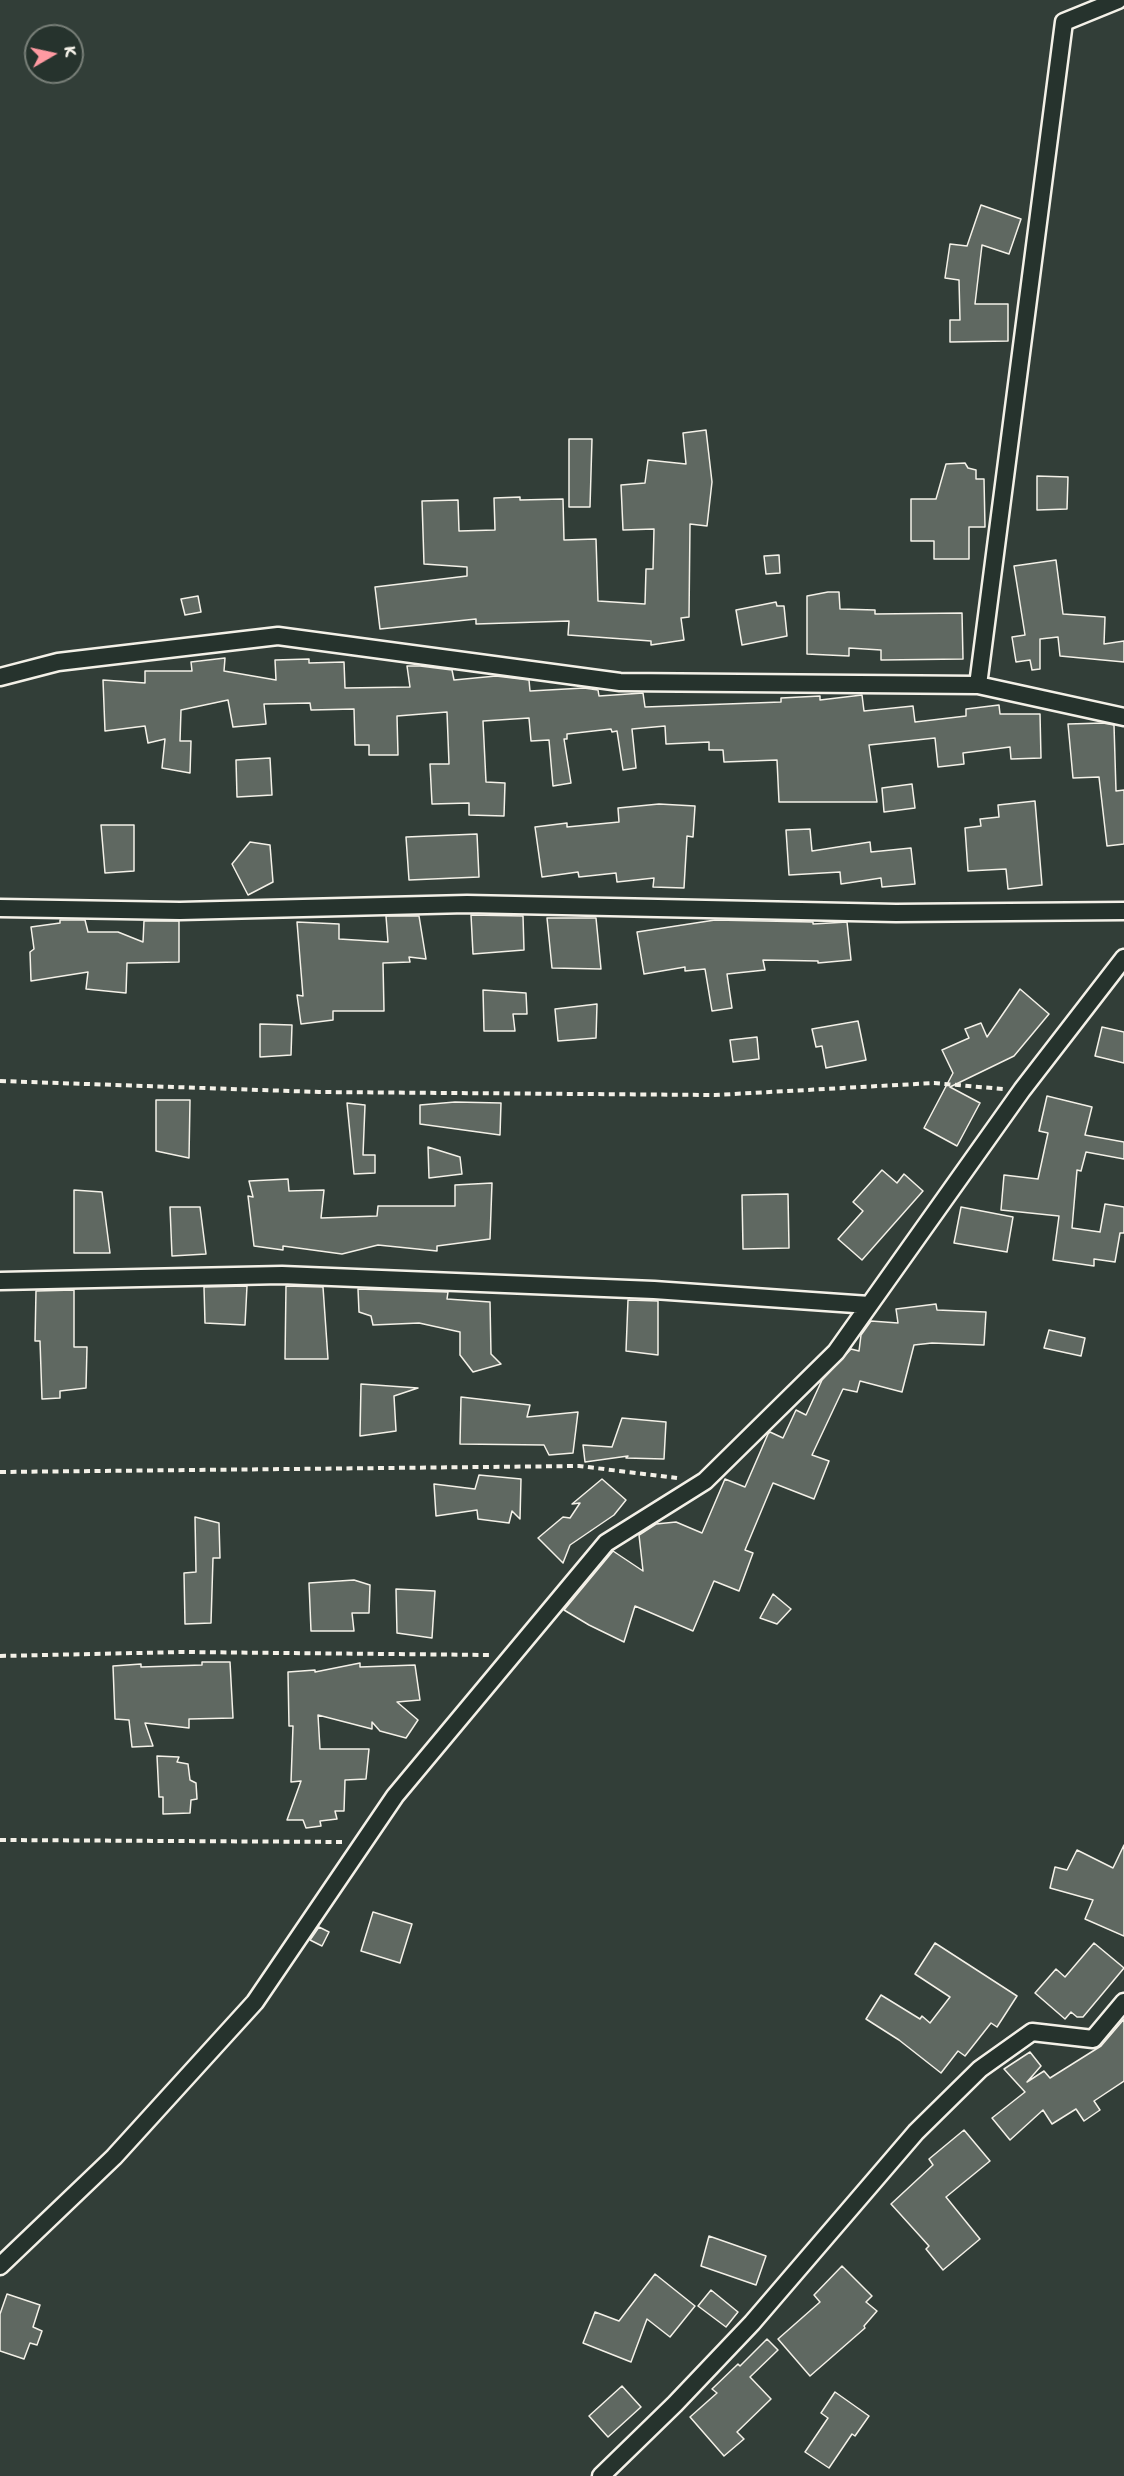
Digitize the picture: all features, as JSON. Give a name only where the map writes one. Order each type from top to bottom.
[{"type":"street","points":[[978,685],[1064,22],[1118,0]]},
{"type":"street","points":[[0,676],[58,662],[278,636],[620,682],[978,685],[1124,717]]},
{"type":"street","points":[[0,908],[180,911],[467,904],[896,913],[1124,911]]},
{"type":"street","points":[[0,2266],[114,2157],[255,2002],[395,1796],[606,1543],[705,1481],[836,1352],[1022,1090],[1124,958]]},
{"type":"street","points":[[0,1281],[282,1275],[654,1290],[869,1305]]},
{"type":"street","points":[[601,2476],[752,2323],[916,2132],[980,2069],[1032,2032],[1093,2039],[1124,2002]]},
{"type":"path","points":[[0,1081],[342,1092],[715,1095],[934,1083],[1022,1090]]},
{"type":"path","points":[[0,1472],[579,1466],[705,1481]]},
{"type":"path","points":[[0,1656],[183,1652],[513,1655]]},
{"type":"path","points":[[0,1839],[363,1842]]},
{"type":"building","points":[[981,205],[1021,219],[1009,254],[982,245],[975,304],[1008,304],[1008,341],[950,342],[950,320],[960,320],[959,280],[945,278],[950,244],[967,246]]},
{"type":"building","points":[[706,430],[712,482],[707,526],[690,524],[689,617],[681,618],[684,640],[651,645],[651,641],[568,635],[569,621],[476,624],[476,619],[380,629],[375,587],[467,576],[467,567],[424,564],[422,501],[458,500],[459,531],[495,530],[494,498],[563,499],[564,540],[596,539],[598,601],[645,604],[646,569],[653,569],[654,529],[623,530],[621,485],[645,483],[648,460],[686,464],[683,433]]},
{"type":"building","points":[[569,439],[592,439],[590,507],[569,507]]},
{"type":"building","points":[[965,463],[968,468],[976,470],[976,479],[984,479],[985,527],[969,527],[969,559],[934,559],[934,541],[911,541],[911,499],[936,499],[946,464]]},
{"type":"building","points":[[1037,476],[1068,477],[1067,509],[1037,510]]},
{"type":"building","points":[[779,555],[780,573],[766,574],[764,556]]},
{"type":"building","points":[[1056,560],[1063,614],[1105,617],[1104,644],[1124,641],[1124,662],[1060,656],[1058,637],[1040,639],[1040,669],[1032,670],[1030,660],[1016,662],[1012,637],[1025,635],[1014,566]]},
{"type":"building","points":[[839,592],[840,609],[875,610],[875,614],[962,613],[963,659],[881,660],[881,650],[849,648],[849,656],[807,654],[807,596]]},
{"type":"building","points":[[198,596],[201,612],[185,615],[181,599]]},
{"type":"building","points":[[776,602],[777,606],[784,606],[787,636],[742,645],[736,610]]},
{"type":"building","points":[[225,658],[224,671],[276,680],[275,660],[309,659],[309,663],[344,662],[345,688],[410,687],[407,666],[420,666],[452,670],[454,680],[496,676],[529,680],[530,691],[584,688],[598,690],[599,696],[643,693],[645,707],[781,702],[781,698],[820,696],[820,700],[862,695],[864,711],[913,706],[915,722],[966,716],[966,709],[999,705],[1000,714],[1040,714],[1041,758],[1011,759],[1010,747],[963,753],[964,764],[938,767],[935,738],[869,745],[877,802],[779,802],[777,760],[724,762],[723,750],[709,750],[709,742],[666,744],[665,726],[632,729],[636,768],[623,770],[617,731],[612,732],[611,729],[567,734],[567,739],[564,739],[571,783],[553,786],[549,740],[531,741],[529,718],[483,721],[486,782],[505,783],[504,816],[469,815],[469,803],[432,804],[430,764],[449,764],[447,712],[397,716],[398,755],[369,755],[369,745],[355,745],[354,709],[311,710],[310,703],[264,704],[266,724],[233,727],[228,700],[181,710],[180,741],[191,741],[190,773],[162,768],[165,739],[148,743],[145,726],[105,731],[103,680],[145,683],[145,671],[192,671],[191,662]]},
{"type":"building","points":[[1068,724],[1114,725],[1116,791],[1124,790],[1124,844],[1107,846],[1099,777],[1073,778]]},
{"type":"building","points":[[270,758],[272,795],[237,797],[236,760]]},
{"type":"building","points":[[912,784],[915,808],[884,812],[882,788]]},
{"type":"building","points":[[1035,801],[1042,885],[1008,889],[1006,869],[968,871],[965,828],[981,826],[980,819],[999,817],[998,805]]},
{"type":"building","points":[[659,804],[695,806],[693,837],[687,836],[684,888],[653,887],[654,878],[617,882],[616,873],[579,877],[578,872],[542,877],[535,827],[567,823],[567,827],[619,822],[618,808]]},
{"type":"building","points":[[101,825],[134,825],[134,871],[105,873]]},
{"type":"building","points":[[810,829],[812,851],[870,842],[871,852],[911,848],[915,884],[882,887],[881,878],[841,884],[840,872],[789,875],[786,830]]},
{"type":"building","points":[[477,834],[479,877],[409,880],[406,837]]},
{"type":"building","points":[[250,842],[270,845],[273,882],[248,895],[232,864]]},
{"type":"building","points":[[471,915],[523,916],[524,950],[473,954]]},
{"type":"building","points":[[386,916],[419,916],[426,959],[409,957],[410,962],[383,963],[384,1011],[333,1011],[333,1020],[301,1024],[297,995],[303,996],[297,922],[339,924],[339,939],[388,942]]},
{"type":"building","points":[[547,918],[596,918],[601,969],[552,968]]},
{"type":"building","points":[[60,920],[85,920],[88,932],[118,932],[143,942],[144,921],[179,921],[179,962],[127,963],[126,993],[86,989],[88,972],[31,981],[30,952],[34,949],[31,927],[60,923]]},
{"type":"building","points":[[715,920],[813,922],[813,924],[847,922],[851,960],[818,963],[818,961],[763,960],[765,970],[727,974],[732,1008],[712,1011],[705,969],[685,971],[685,967],[644,974],[637,932]]},
{"type":"building","points":[[1020,989],[1049,1014],[1014,1056],[950,1087],[980,1103],[957,1146],[924,1128],[953,1073],[942,1050],[969,1038],[965,1029],[981,1023],[987,1037]]},
{"type":"building","points":[[483,990],[526,993],[527,1014],[513,1014],[515,1031],[484,1031]]},
{"type":"building","points":[[597,1004],[596,1038],[558,1041],[555,1009]]},
{"type":"building","points":[[858,1021],[866,1060],[826,1068],[822,1046],[816,1047],[812,1029]]},
{"type":"building","points":[[260,1024],[292,1025],[291,1055],[260,1057]]},
{"type":"building","points":[[1102,1027],[1124,1032],[1124,1063],[1095,1056]]},
{"type":"building","points":[[757,1037],[759,1059],[733,1062],[730,1040]]},
{"type":"building","points":[[1047,1096],[1092,1107],[1085,1135],[1124,1142],[1124,1159],[1086,1152],[1081,1171],[1077,1170],[1072,1228],[1100,1232],[1105,1204],[1124,1207],[1124,1233],[1120,1233],[1115,1262],[1094,1259],[1094,1266],[1053,1260],[1059,1216],[1001,1210],[1004,1175],[1038,1179],[1048,1133],[1039,1131]]},
{"type":"building","points":[[156,1100],[190,1100],[189,1158],[156,1151]]},
{"type":"building","points":[[455,1102],[501,1103],[500,1135],[420,1124],[420,1105]]},
{"type":"building","points":[[347,1103],[365,1105],[363,1155],[375,1155],[375,1173],[354,1174]]},
{"type":"building","points":[[428,1147],[460,1157],[462,1174],[429,1178]]},
{"type":"building","points":[[882,1170],[897,1183],[904,1174],[923,1191],[862,1260],[838,1239],[863,1211],[853,1202]]},
{"type":"building","points":[[288,1179],[289,1191],[324,1190],[321,1218],[377,1216],[378,1206],[455,1206],[455,1185],[492,1183],[490,1239],[437,1246],[437,1251],[378,1245],[342,1254],[283,1246],[283,1250],[254,1246],[248,1196],[253,1197],[249,1181]]},
{"type":"building","points":[[74,1190],[102,1192],[110,1253],[74,1253]]},
{"type":"building","points":[[788,1194],[789,1248],[743,1249],[742,1195]]},
{"type":"building","points":[[170,1207],[200,1207],[206,1254],[172,1256]]},
{"type":"building","points":[[961,1207],[1013,1217],[1007,1252],[954,1243]]},
{"type":"building","points":[[247,1286],[245,1325],[205,1323],[204,1287]]},
{"type":"building","points":[[286,1286],[323,1287],[328,1359],[285,1359]]},
{"type":"building","points":[[358,1289],[448,1292],[447,1299],[490,1302],[491,1354],[501,1364],[473,1372],[460,1355],[460,1332],[419,1323],[373,1325],[371,1316],[359,1312]]},
{"type":"building","points":[[74,1290],[74,1347],[87,1347],[86,1388],[60,1391],[60,1398],[42,1399],[40,1341],[35,1341],[36,1291]]},
{"type":"building","points":[[628,1300],[658,1301],[658,1355],[626,1351]]},
{"type":"building","points":[[936,1304],[937,1310],[986,1312],[984,1345],[932,1343],[914,1345],[902,1392],[860,1381],[857,1392],[843,1389],[812,1455],[829,1461],[814,1499],[773,1483],[745,1550],[753,1553],[739,1591],[714,1581],[693,1631],[635,1606],[624,1642],[564,1610],[613,1551],[643,1571],[639,1535],[656,1524],[676,1522],[702,1533],[725,1479],[745,1487],[768,1434],[770,1432],[783,1438],[796,1410],[806,1415],[822,1380],[851,1349],[859,1351],[861,1335],[871,1321],[898,1323],[896,1309]]},
{"type":"building","points":[[1049,1330],[1085,1338],[1081,1356],[1044,1348]]},
{"type":"building","points":[[361,1384],[418,1388],[394,1396],[396,1431],[360,1436]]},
{"type":"building","points":[[461,1397],[530,1405],[527,1417],[578,1412],[573,1453],[549,1455],[544,1445],[460,1444]]},
{"type":"building","points":[[622,1418],[666,1422],[664,1459],[626,1458],[628,1456],[585,1462],[583,1445],[612,1447]]},
{"type":"building","points":[[479,1475],[521,1479],[520,1519],[512,1511],[509,1523],[478,1519],[477,1510],[436,1516],[434,1484],[475,1489]]},
{"type":"building","points":[[602,1479],[626,1500],[614,1515],[570,1545],[563,1563],[538,1538],[563,1517],[570,1518],[580,1503],[572,1504]]},
{"type":"building","points":[[195,1517],[219,1523],[220,1558],[213,1558],[211,1623],[185,1624],[184,1573],[196,1572]]},
{"type":"building","points":[[354,1580],[370,1585],[369,1613],[352,1613],[354,1631],[311,1631],[309,1583]]},
{"type":"building","points":[[396,1589],[435,1591],[432,1638],[397,1633]]},
{"type":"building","points":[[773,1594],[791,1609],[777,1624],[760,1618]]},
{"type":"building","points":[[202,1662],[230,1662],[233,1718],[189,1719],[189,1728],[145,1723],[153,1746],[132,1747],[129,1720],[115,1719],[113,1666],[202,1665]]},
{"type":"building","points":[[360,1663],[360,1667],[415,1665],[420,1700],[397,1702],[418,1720],[406,1738],[380,1731],[372,1722],[372,1729],[318,1715],[320,1749],[369,1749],[366,1779],[345,1780],[344,1811],[335,1811],[337,1819],[320,1821],[321,1826],[306,1828],[303,1820],[287,1820],[301,1781],[291,1782],[293,1726],[289,1726],[288,1672],[315,1670],[315,1672]]},
{"type":"building","points":[[157,1756],[179,1757],[177,1762],[188,1764],[190,1780],[196,1783],[197,1799],[191,1800],[190,1813],[163,1814],[163,1797],[159,1797]]},
{"type":"building","points":[[1124,1845],[1124,1936],[1085,1919],[1093,1900],[1050,1888],[1055,1867],[1067,1870],[1077,1850],[1113,1868]]},
{"type":"building","points":[[373,1912],[412,1924],[400,1963],[361,1951]]},
{"type":"building","points":[[319,1927],[329,1932],[322,1946],[310,1940]]},
{"type":"building","points":[[935,1943],[1017,1996],[997,2027],[991,2023],[965,2056],[958,2051],[941,2073],[899,2040],[866,2019],[881,1995],[920,2019],[922,2016],[930,2023],[950,1997],[915,1974]]},
{"type":"building","points":[[1094,1943],[1124,1968],[1083,2017],[1077,2017],[1071,2012],[1065,2019],[1035,1993],[1056,1969],[1065,1977]]},
{"type":"building","points":[[1124,2019],[1124,2081],[1094,2101],[1100,2110],[1084,2121],[1076,2109],[1052,2124],[1043,2110],[1010,2140],[992,2118],[1025,2092],[1004,2069],[1030,2052],[1041,2066],[1027,2082],[1044,2071],[1050,2078],[1101,2046]]},
{"type":"building","points":[[964,2130],[990,2161],[946,2197],[980,2239],[943,2270],[926,2249],[929,2246],[891,2204],[933,2165],[929,2159]]},
{"type":"building","points":[[709,2236],[766,2256],[756,2285],[701,2266]]},
{"type":"building","points":[[842,2266],[872,2296],[866,2302],[877,2311],[864,2326],[865,2328],[810,2376],[778,2339],[820,2302],[814,2295]]},
{"type":"building","points":[[655,2274],[695,2306],[670,2337],[647,2319],[631,2362],[583,2343],[595,2312],[619,2321]]},
{"type":"building","points":[[711,2290],[738,2312],[726,2327],[698,2306]]},
{"type":"building","points":[[7,2294],[40,2305],[33,2327],[42,2331],[37,2345],[30,2343],[24,2359],[0,2351],[0,2314]]},
{"type":"building","points":[[767,2339],[778,2350],[750,2377],[771,2399],[737,2432],[744,2439],[724,2456],[690,2417],[717,2393],[712,2389],[738,2364],[740,2366]]},
{"type":"building","points":[[622,2386],[641,2407],[608,2437],[589,2416]]},
{"type":"building","points":[[835,2392],[869,2416],[855,2436],[852,2434],[829,2468],[805,2452],[828,2418],[821,2413]]}]
